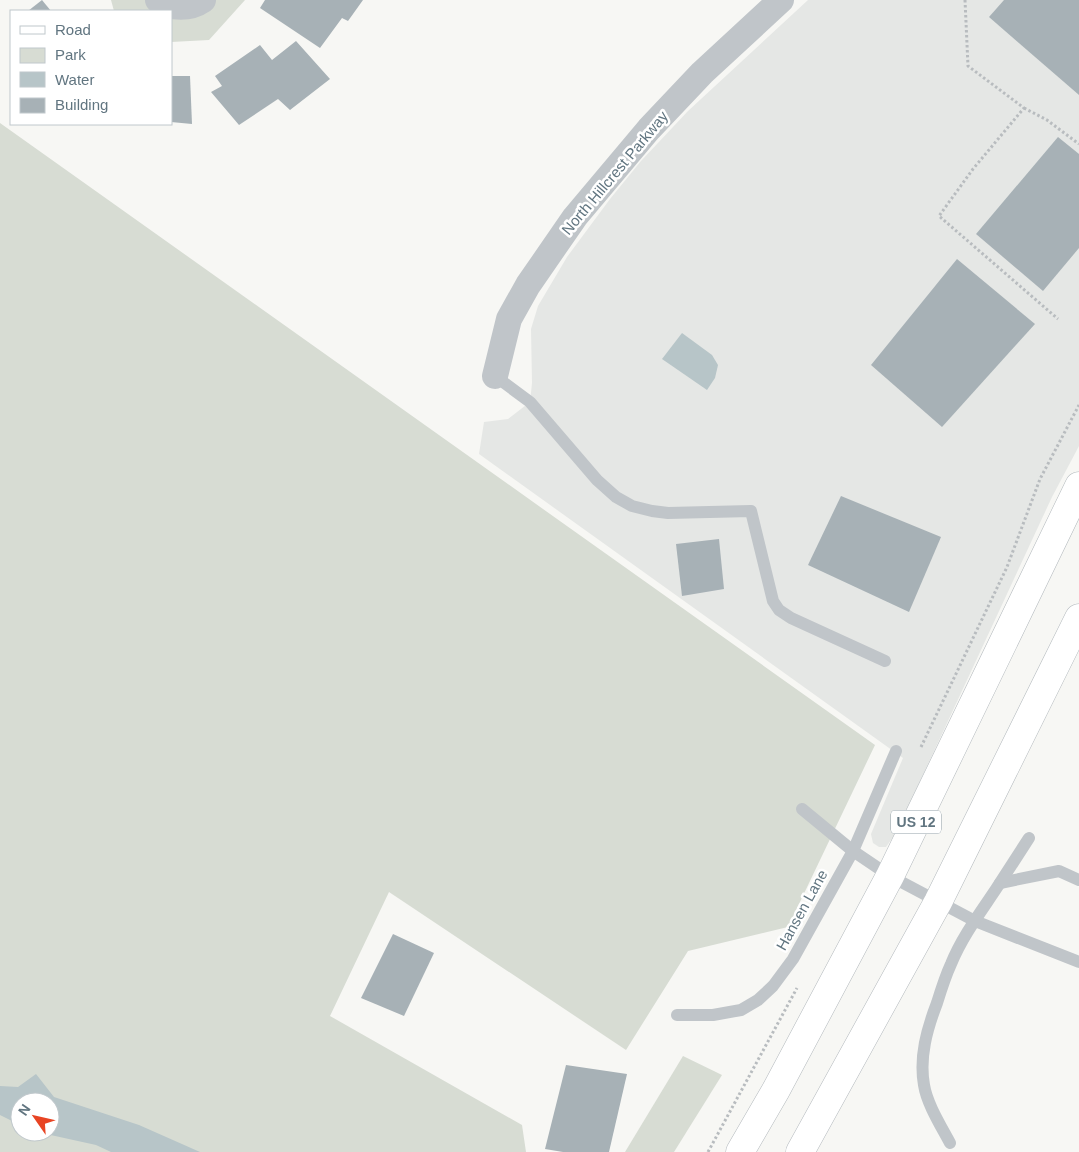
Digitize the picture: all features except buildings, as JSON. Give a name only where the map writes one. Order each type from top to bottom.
[{"type":"main road","name":"US 12","points":[[740,1152],[776,1090],[890,876],[1079,486]]},
{"type":"main road","points":[[800,1152],[938,902],[1079,618]]},
{"type":"street","points":[[158,0],[164,4],[185,8],[203,0]]},
{"type":"street","name":"North Hillcrest Parkway","points":[[495,376],[509,319],[528,285],[575,218],[649,128],[769,4]]},
{"type":"lane","points":[[495,376],[530,402],[597,480],[616,497],[632,506],[668,513],[751,511],[773,601],[779,610],[791,618],[885,662]]},
{"type":"lane","name":"Hansen Lane","points":[[676,1014],[713,1015],[741,1010],[758,1000],[768,990],[793,959],[853,852],[896,751]]},
{"type":"lane","points":[[802,810],[853,852],[890,876],[975,921],[1079,962]]},
{"type":"lane","points":[[950,1143],[928,1100],[924,1087],[922,1056],[930,1023],[951,964],[975,921],[1028,838]]},
{"type":"lane","points":[[1000,883],[1059,871],[1079,880]]},
{"type":"path","points":[[965,0],[968,66],[1024,108],[1048,120],[1079,144]]},
{"type":"path","points":[[1024,108],[973,169],[939,216],[1058,319]]},
{"type":"shaded area","points":[[808,0],[1079,0],[1079,446],[1052,497],[896,833],[886,847],[879,847],[873,843],[871,834],[903,758],[479,454],[484,422],[508,419],[530,402],[532,383],[531,329],[538,306],[567,257],[641,161],[688,111]]},
{"type":"green space","points":[[111,0],[245,0],[209,40],[172,42],[172,10],[114,10]]},
{"type":"green space","points":[[0,123],[875,745],[788,927],[688,951],[626,1050],[389,892],[330,1016],[522,1125],[526,1152],[0,1152]]},
{"type":"green space","points":[[683,1056],[722,1075],[674,1152],[625,1152]]},
{"type":"water","points":[[682,333],[712,355],[718,365],[715,378],[707,390],[662,359]]},
{"type":"water","points":[[36,1074],[50,1092],[10,1092],[10,1120],[0,1115],[0,1086],[18,1087]]},
{"type":"water","points":[[60,1099],[139,1125],[200,1152],[111,1152],[96,1145],[60,1137]]}]
